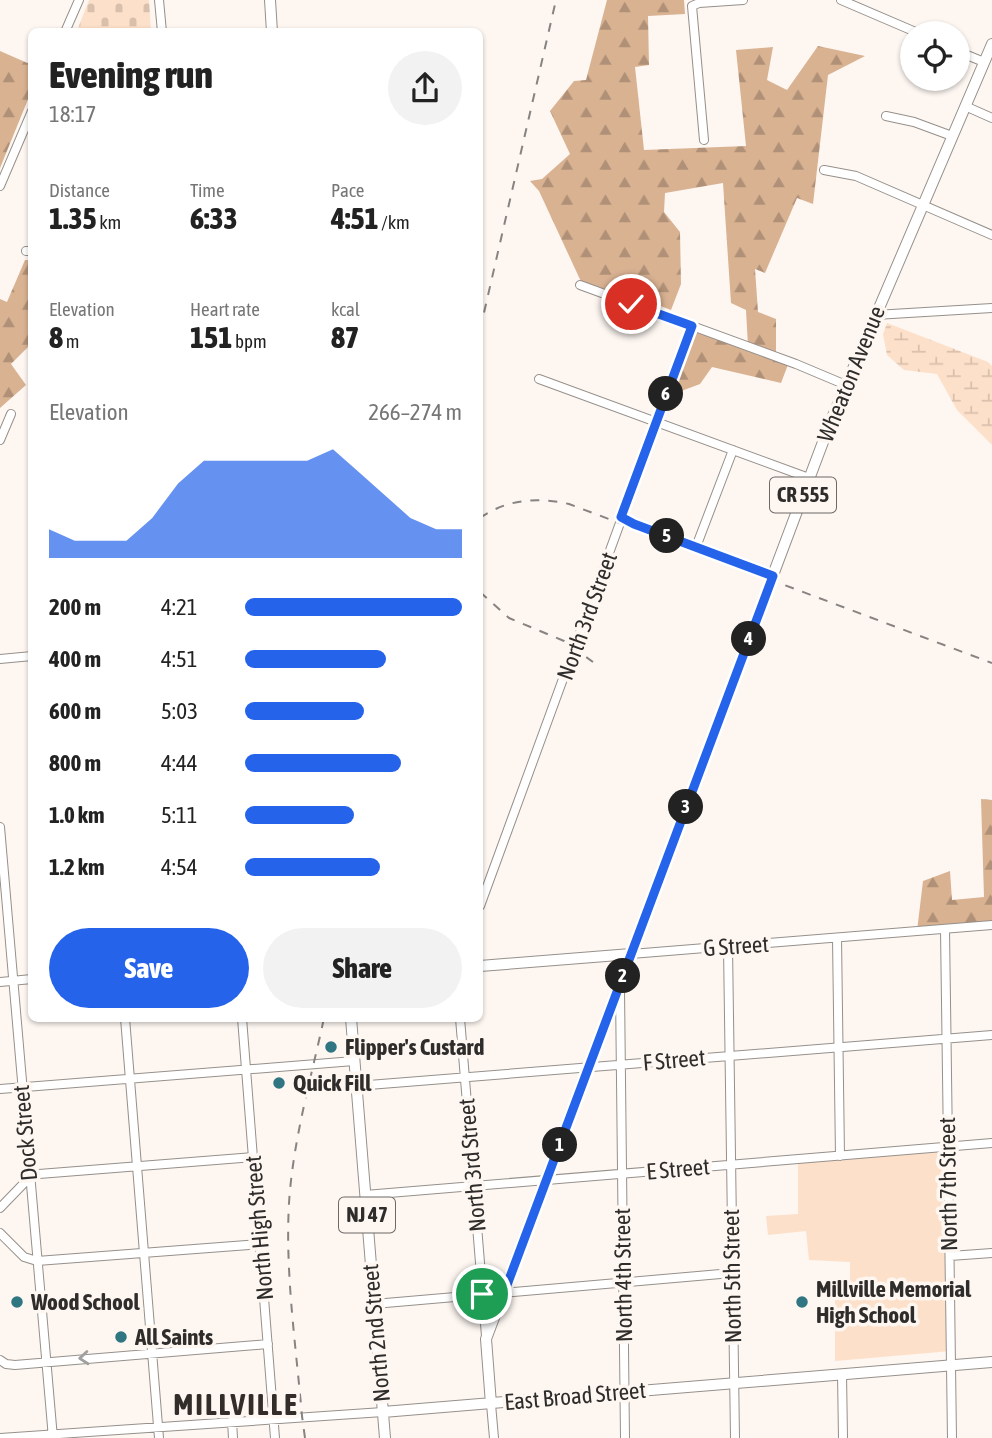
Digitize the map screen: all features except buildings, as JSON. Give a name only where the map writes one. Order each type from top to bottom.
[{"type":"main road","points":[[270,0],[272,28]]},
{"type":"main road","name":"Wheaton Avenue","points":[[486,1339],[809,478],[875,315],[992,44]]},
{"type":"main road","name":"G Street","points":[[483,966],[631,954]]},
{"type":"main road","name":"North 2nd Street","points":[[351,1022],[385,1438]]},
{"type":"main road","name":"North 3rd Street","points":[[486,1339],[491,1404]]},
{"type":"main road","name":"East Broad Street","points":[[383,1412],[992,1362]]},
{"type":"street","points":[[67,28],[79,0]]},
{"type":"street","points":[[159,0],[162,28]]},
{"type":"street","points":[[704,140],[692,6],[699,3],[743,0]]},
{"type":"street","points":[[841,0],[900,25]]},
{"type":"street","points":[[970,56],[984,62]]},
{"type":"street","points":[[965,106],[992,118]]},
{"type":"street","points":[[886,116],[914,121],[952,136]]},
{"type":"street","points":[[0,186],[28,120]]},
{"type":"street","points":[[824,170],[856,176],[992,235]]},
{"type":"street","points":[[580,285],[846,385]]},
{"type":"street","points":[[875,315],[992,308]]},
{"type":"street","name":"North 3rd Street","points":[[483,898],[692,326]]},
{"type":"street","points":[[539,379],[809,478]]},
{"type":"street","points":[[0,440],[11,414]]},
{"type":"street","points":[[695,547],[733,450]]},
{"type":"street","points":[[621,517],[773,576]]},
{"type":"street","points":[[0,659],[28,656]]},
{"type":"street","name":"Dock Street","points":[[0,827],[52,1436]]},
{"type":"street","name":"G Street","points":[[631,954],[992,925]]},
{"type":"street","name":"North 7th Street","points":[[945,929],[952,1438]]},
{"type":"street","points":[[837,938],[840,1156]]},
{"type":"street","name":"North 5th Street","points":[[728,946],[735,1438]]},
{"type":"street","points":[[0,982],[28,979]]},
{"type":"street","name":"North 4th Street","points":[[620,986],[625,1438]]},
{"type":"street","points":[[124,1022],[159,1438]]},
{"type":"street","name":"North High Street","points":[[242,1022],[275,1438]]},
{"type":"street","name":"North 3rd Street","points":[[460,1022],[486,1339]]},
{"type":"street","name":"F Street","points":[[356,1086],[992,1035]]},
{"type":"street","points":[[0,1089],[354,1061]]},
{"type":"street","name":"E Street","points":[[365,1195],[992,1143]]},
{"type":"street","points":[[0,1208],[29,1178],[39,1174],[254,1157]]},
{"type":"street","points":[[0,1233],[24,1257],[37,1261],[261,1244]]},
{"type":"street","points":[[950,1256],[992,1253]]},
{"type":"street","points":[[374,1304],[732,1273]]},
{"type":"street","points":[[0,1360],[10,1365],[268,1343]]},
{"type":"street","points":[[842,1374],[843,1438]]},
{"type":"street","name":"North 3rd Street","points":[[491,1404],[494,1438]]},
{"type":"street","name":"East Broad Street","points":[[0,1438],[383,1412]]},
{"type":"street","points":[[232,1421],[233,1438]]},
{"type":"green space","points":[[89,0],[149,0],[151,28],[78,28]]},
{"type":"green space","points":[[607,0],[684,0],[685,14],[648,16],[649,65],[635,67],[644,150],[746,146],[736,50],[773,47],[767,80],[787,90],[818,46],[865,56],[828,75],[813,204],[797,198],[765,273],[755,269],[758,312],[776,319],[776,357],[789,362],[781,383],[712,367],[700,384],[668,396],[695,327],[748,346],[746,310],[731,303],[723,183],[665,193],[664,212],[680,232],[681,284],[671,310],[653,303],[650,310],[584,288],[539,191],[530,181],[542,179],[570,154],[550,111],[574,81],[586,80]]},
{"type":"green space","points":[[0,51],[28,63],[28,99],[0,168]]},
{"type":"green space","points":[[25,260],[28,260],[28,347],[11,364],[26,385],[0,408],[0,299],[7,302]]},
{"type":"green space","points":[[887,323],[988,362],[992,366],[992,445],[957,410],[937,374],[904,370],[887,355],[883,334]]},
{"type":"green space","points":[[981,799],[992,800],[992,925],[917,931],[923,881],[950,871],[952,900],[984,897]]},
{"type":"green space","points":[[948,1148],[951,1351],[835,1361],[835,1292],[850,1291],[850,1262],[809,1260],[806,1231],[768,1235],[766,1216],[798,1214],[798,1162]]},
{"type":"railway","points":[[483,317],[556,0]]},
{"type":"railway","points":[[483,516],[501,507],[523,501],[569,504],[992,663]]},
{"type":"railway","points":[[483,595],[509,618],[564,641],[593,662]]},
{"type":"railway","points":[[305,1438],[290,1283],[289,1203],[298,1133],[323,1022]]},
{"type":"place","name":"Flipper's Custard","points":[[331,1047]]},
{"type":"place","name":"Quick Fill","points":[[279,1083]]},
{"type":"place","name":"Wood School","points":[[17,1302]]},
{"type":"place","name":"Millville Memorial High School","points":[[802,1302]]},
{"type":"place","name":"All Saints","points":[[121,1337]]},
{"type":"district","name":"MILLVILLE","points":[[236,1405]]},
{"type":"route","points":[[482,1294],[504,1293],[773,576],[621,517],[692,326],[631,304]]}]
